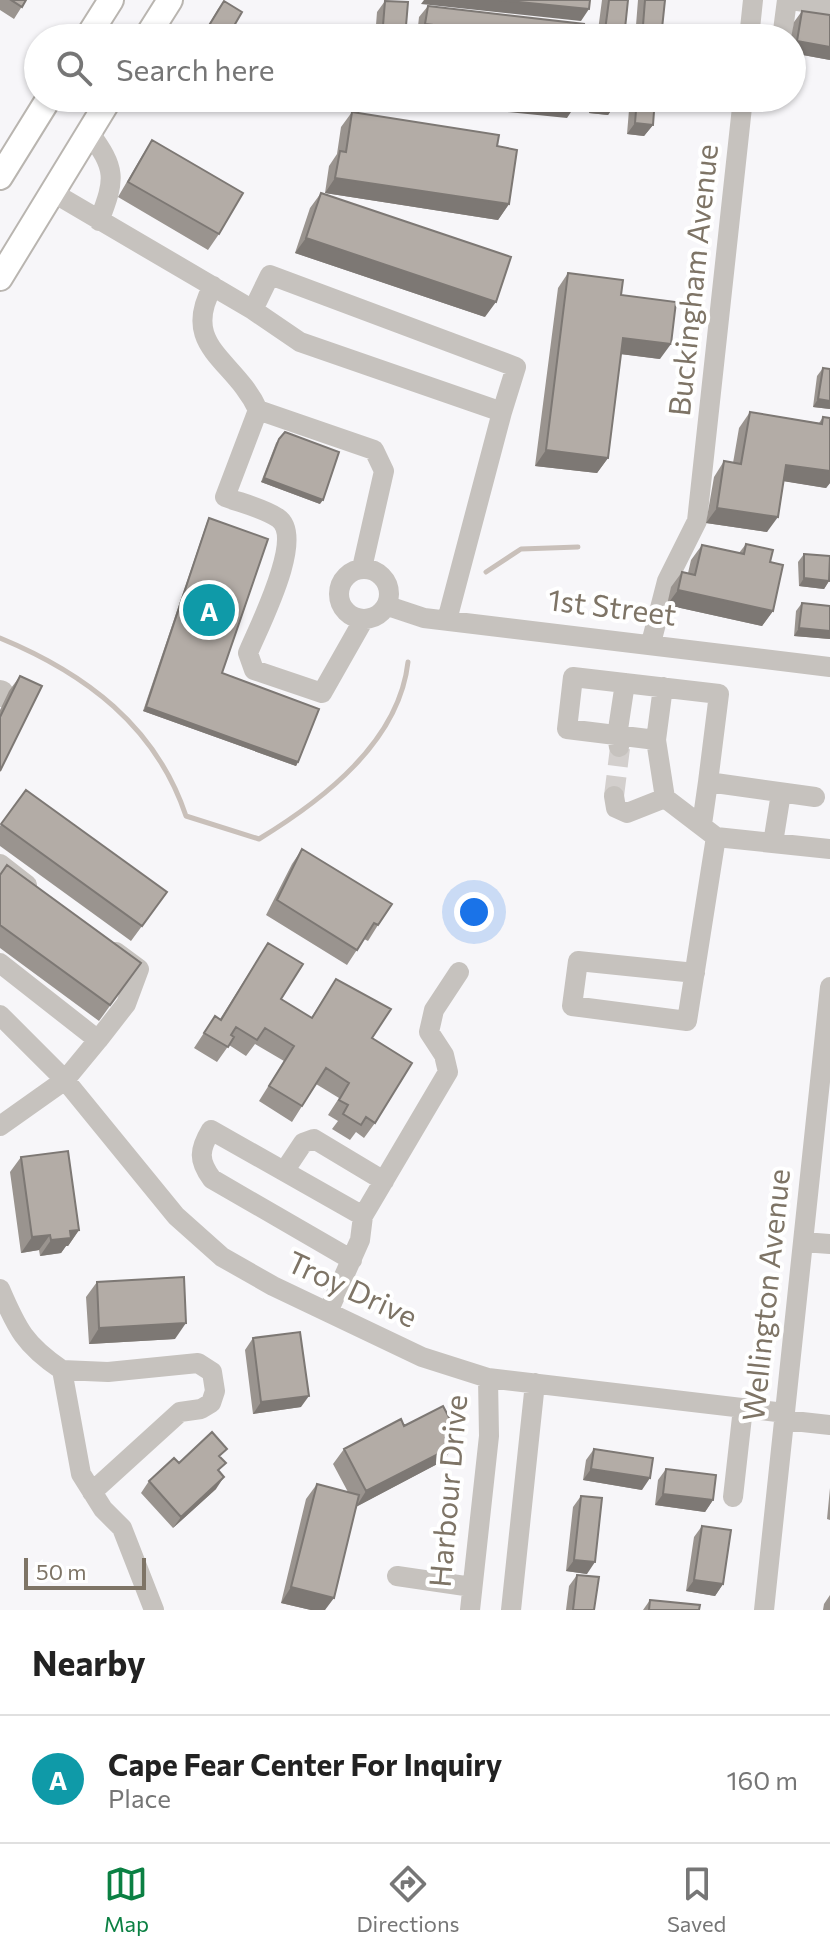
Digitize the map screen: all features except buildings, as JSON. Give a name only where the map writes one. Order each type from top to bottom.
[{"type":"main road","points":[[96,24],[111,0]]},
{"type":"main road","points":[[155,24],[170,0]]},
{"type":"main road","points":[[0,177],[40,112]]},
{"type":"main road","points":[[0,278],[101,112]]},
{"type":"street","points":[[750,24],[753,0]]},
{"type":"street","points":[[784,24],[788,0],[830,5]]},
{"type":"street","name":"Buckingham Avenue","points":[[651,643],[667,581],[697,521],[742,112]]},
{"type":"street","points":[[89,132],[111,161],[112,184],[99,221]]},
{"type":"street","points":[[52,192],[253,310],[300,342],[502,412]]},
{"type":"street","points":[[253,310],[270,275],[516,367],[447,620]]},
{"type":"street","points":[[213,286],[199,319],[203,333],[209,346],[248,390],[258,410],[374,450],[384,471],[362,568],[342,581],[339,598],[348,613],[364,619]]},
{"type":"street","points":[[258,410],[225,497],[280,519],[287,533],[287,555],[248,653],[254,670],[322,693],[364,619],[388,606],[387,583],[377,571],[362,568]]},
{"type":"street","name":"1st Street","points":[[388,606],[424,618],[830,667]]},
{"type":"street","points":[[656,740],[618,742],[567,729],[573,677],[719,694],[708,782],[709,831],[695,973],[687,1021],[572,1006],[578,961],[695,973]]},
{"type":"street","points":[[618,742],[625,683]]},
{"type":"street","points":[[663,687],[656,740],[665,798],[709,831],[773,843],[830,849]]},
{"type":"street","points":[[0,690],[3,691],[0,697]]},
{"type":"street","points":[[708,782],[815,797]]},
{"type":"street","points":[[773,843],[781,793]]},
{"type":"street","points":[[614,796],[616,808],[627,813],[665,798]]},
{"type":"street","points":[[0,864],[38,893]]},
{"type":"street","points":[[0,1126],[65,1080],[126,1004],[139,969],[101,940]]},
{"type":"street","points":[[0,963],[98,1040]]},
{"type":"street","points":[[328,1312],[360,1240],[363,1216],[448,1072],[444,1055],[434,1045],[429,1032],[434,1010],[459,972]]},
{"type":"street","name":"Wellington Avenue","points":[[764,1610],[803,1242],[824,1091],[830,987]]},
{"type":"street","name":"Troy Drive","points":[[0,1015],[65,1080],[150,1187],[200,1240],[249,1273],[422,1357],[488,1378],[743,1408],[830,1425]]},
{"type":"street","points":[[352,1260],[212,1179],[202,1165],[201,1147],[211,1130],[363,1216]]},
{"type":"street","points":[[285,1170],[303,1143],[314,1139],[384,1181]]},
{"type":"street","points":[[803,1242],[830,1244]]},
{"type":"street","points":[[0,1289],[22,1337],[34,1351],[62,1370],[108,1372],[198,1363],[212,1372],[215,1391],[211,1403],[201,1409],[180,1412],[92,1492]]},
{"type":"street","points":[[62,1370],[81,1474],[103,1509],[122,1528],[132,1547],[154,1610]]},
{"type":"street","name":"Harbour Drive","points":[[470,1610],[489,1436],[488,1378]]},
{"type":"street","points":[[511,1610],[535,1383]]},
{"type":"street","points":[[733,1497],[743,1408]]},
{"type":"street","points":[[397,1576],[472,1587]]},
{"type":"waterway","points":[[486,572],[521,549],[578,547]]},
{"type":"waterway","points":[[0,638],[61,668],[114,706],[156,755],[173,784],[186,816],[259,839],[332,787],[374,743],[402,691],[408,662]]},
{"type":"tunnel","points":[[614,796],[620,748]]},
{"type":"place","name":"Cape Fear Center For Inquiry","points":[[209,610]]}]
